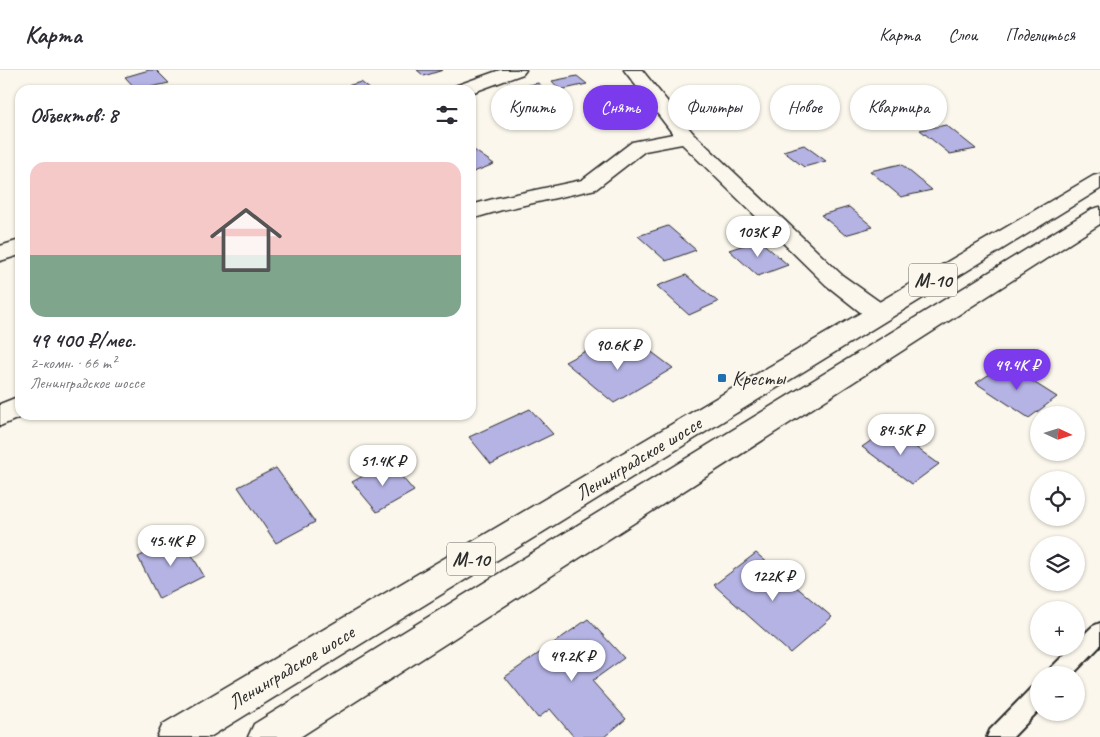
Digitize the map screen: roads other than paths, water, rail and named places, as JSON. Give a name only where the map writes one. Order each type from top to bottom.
[{"type":"main road","points":[[475,85],[517,70]]},
{"type":"main road","points":[[633,70],[686,137],[834,280],[878,313]]},
{"type":"main road","points":[[476,210],[497,204],[589,185],[639,146],[686,137]]},
{"type":"main road","name":"Ленинградское шоссе","points":[[176,737],[1100,180]]},
{"type":"main road","name":"Ленинградское шоссе","points":[[268,737],[1100,214]]},
{"type":"main road","points":[[0,254],[15,249]]},
{"type":"main road","points":[[0,416],[15,408]]},
{"type":"lane","points":[[1067,666],[1100,632]]},
{"type":"lane","points":[[998,737],[1030,704]]},
{"type":"place","name":"Кресты","points":[[722,378]]}]
